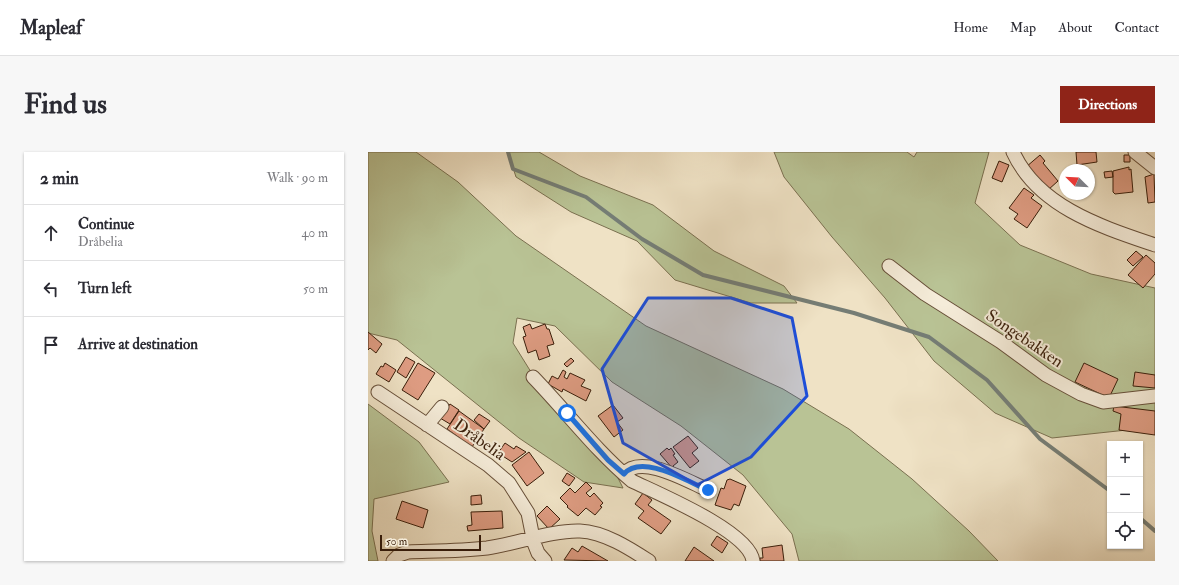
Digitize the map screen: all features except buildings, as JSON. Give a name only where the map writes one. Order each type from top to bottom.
[{"type":"street","points":[[1013,152],[1035,184],[1056,202],[1117,232],[1155,245]]},
{"type":"street","points":[[1135,152],[1155,168]]},
{"type":"street","name":"Songebakken","points":[[889,266],[925,294],[1001,342],[1046,376],[1081,394],[1103,402],[1155,396]]},
{"type":"street","points":[[533,377],[608,460],[632,481],[721,526],[738,538],[750,550],[753,561]]},
{"type":"street","name":"Dråbelia","points":[[378,392],[488,465],[509,482],[528,513],[533,538],[538,553],[545,561]]},
{"type":"street","points":[[427,425],[442,407]]},
{"type":"street","points":[[624,474],[628,470],[637,466],[647,466],[662,470],[708,490]]},
{"type":"street","points":[[393,561],[399,555],[403,554],[428,556],[487,548],[562,532],[580,531],[592,533],[612,540],[649,561]]},
{"type":"highlighted area","points":[[648,298],[731,298],[792,318],[807,396],[751,457],[697,485],[623,443],[602,369]]},
{"type":"green space","points":[[368,152],[416,152],[458,182],[516,236],[646,326],[783,389],[849,429],[912,479],[969,531],[998,561],[799,561],[792,534],[743,475],[681,426],[612,382],[555,326],[517,318],[513,343],[554,409],[610,462],[623,488],[584,482],[519,438],[397,340],[368,333]]},
{"type":"green space","points":[[508,152],[539,152],[580,176],[653,205],[714,251],[784,286],[797,303],[751,303],[675,280],[637,241],[571,212],[516,177]]},
{"type":"green space","points":[[774,152],[907,152],[914,157],[917,152],[989,152],[975,203],[1020,245],[1091,274],[1155,288],[1155,427],[1052,438],[995,413],[934,361],[885,298],[832,237],[784,177]]},
{"type":"green space","points":[[368,404],[419,442],[449,482],[374,499],[372,531],[378,561],[368,561]]},
{"type":"waterway","points":[[508,152],[513,169],[586,197],[642,239],[703,275],[854,313],[929,337],[987,380],[1040,439],[1107,489]]},
{"type":"waterway","points":[[1143,521],[1155,531]]},
{"type":"route","points":[[567,413],[608,460],[624,474],[628,470],[637,466],[647,466],[662,470],[708,490]]}]
